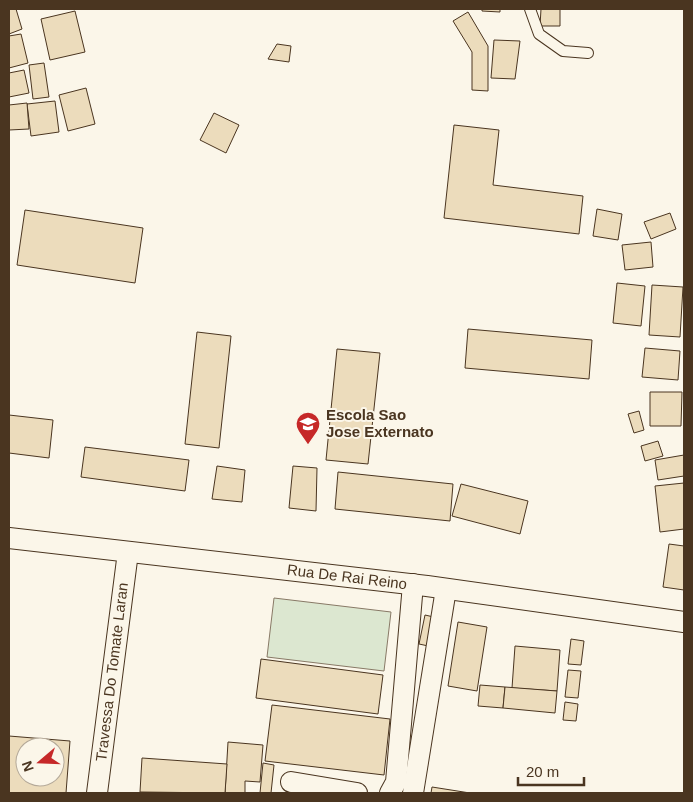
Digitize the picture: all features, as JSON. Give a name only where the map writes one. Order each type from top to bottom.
[{"type":"street","name":"Rua De Rai Reino","points":[[9,538],[413,584],[684,622]]},
{"type":"street","name":"Travessa Do Tomate Laran","points":[[97,793],[128,552]]},
{"type":"street","points":[[390,793],[396,782],[413,584]]},
{"type":"street","points":[[413,793],[446,589]]},
{"type":"street","points":[[291,782],[357,793]]},
{"type":"lane","points":[[530,9],[539,34],[562,51],[588,52]]},
{"type":"green space","points":[[274,598],[391,612],[384,671],[267,657]]},
{"type":"building","points":[[9,9],[16,9],[22,29],[9,34]]},
{"type":"building","points":[[482,9],[500,9],[500,12],[482,11]]},
{"type":"building","points":[[541,9],[560,9],[560,26],[540,26]]},
{"type":"building","points":[[75,11],[85,52],[50,60],[41,19]]},
{"type":"building","points":[[468,12],[488,46],[488,91],[472,90],[472,52],[453,21]]},
{"type":"building","points":[[21,34],[28,63],[9,68],[9,36]]},
{"type":"building","points":[[494,40],[520,41],[515,79],[491,78]]},
{"type":"building","points":[[277,44],[291,46],[289,62],[268,59]]},
{"type":"building","points":[[44,63],[49,97],[33,99],[29,65]]},
{"type":"building","points":[[24,70],[29,93],[9,97],[9,73]]},
{"type":"building","points":[[86,88],[95,124],[68,131],[59,95]]},
{"type":"building","points":[[55,101],[59,132],[31,136],[27,104]]},
{"type":"building","points":[[27,103],[29,129],[9,130],[9,105]]},
{"type":"building","points":[[214,113],[239,125],[226,153],[200,140]]},
{"type":"building","points":[[454,125],[499,130],[493,185],[583,196],[579,234],[444,218]]},
{"type":"building","points":[[597,209],[622,214],[618,240],[593,236]]},
{"type":"building","points":[[25,210],[143,228],[135,283],[17,265]]},
{"type":"building","points":[[670,213],[676,229],[651,239],[644,222]]},
{"type":"building","points":[[651,242],[653,267],[625,270],[622,245]]},
{"type":"building","points":[[617,283],[645,286],[641,326],[613,323]]},
{"type":"building","points":[[652,285],[683,287],[680,337],[649,335]]},
{"type":"building","points":[[468,329],[592,340],[589,379],[465,368]]},
{"type":"building","points":[[197,332],[231,336],[219,448],[185,444]]},
{"type":"building","points":[[645,348],[680,351],[678,380],[642,377]]},
{"type":"building","points":[[337,349],[380,353],[368,464],[326,460]]},
{"type":"building","points":[[650,392],[682,392],[681,426],[650,426]]},
{"type":"building","points":[[639,411],[644,430],[634,433],[628,414]]},
{"type":"building","points":[[9,415],[53,420],[49,458],[9,453]]},
{"type":"building","points":[[658,441],[663,456],[645,461],[641,446]]},
{"type":"building","points":[[85,447],[189,460],[185,491],[81,477]]},
{"type":"building","points":[[684,455],[684,476],[658,480],[655,460]]},
{"type":"building","points":[[217,466],[245,470],[242,502],[212,499]]},
{"type":"building","points":[[293,466],[317,468],[316,511],[289,508]]},
{"type":"building","points":[[338,472],[453,484],[450,521],[335,509]]},
{"type":"building","points":[[684,483],[684,529],[660,532],[655,486]]},
{"type":"building","points":[[461,484],[528,501],[520,534],[452,516]]},
{"type":"building","points":[[669,544],[684,546],[684,590],[663,587]]},
{"type":"building","points":[[425,615],[438,618],[433,647],[419,644]]},
{"type":"building","points":[[458,622],[487,627],[477,691],[448,686]]},
{"type":"building","points":[[571,639],[584,641],[581,665],[568,664]]},
{"type":"building","points":[[515,646],[560,650],[557,691],[512,688]]},
{"type":"building","points":[[261,659],[383,675],[378,714],[256,698]]},
{"type":"building","points":[[568,670],[581,671],[578,698],[565,697]]},
{"type":"building","points":[[480,685],[505,687],[503,708],[478,706]]},
{"type":"building","points":[[505,687],[557,691],[555,713],[503,708]]},
{"type":"building","points":[[565,702],[578,704],[576,721],[563,720]]},
{"type":"building","points":[[272,705],[390,719],[384,775],[265,761]]},
{"type":"building","points":[[9,736],[21,737],[15,737],[15,787],[65,787],[65,741],[70,741],[66,793],[9,793]]},
{"type":"building","points":[[228,742],[263,745],[260,782],[245,781],[245,793],[225,793]]},
{"type":"building","points":[[142,758],[227,764],[225,793],[140,792]]},
{"type":"building","points":[[263,763],[274,765],[271,793],[260,793]]},
{"type":"building","points":[[432,787],[470,793],[431,793]]},
{"type":"place","name":"Escola Sao Jose Externato","points":[[308,445]]}]
